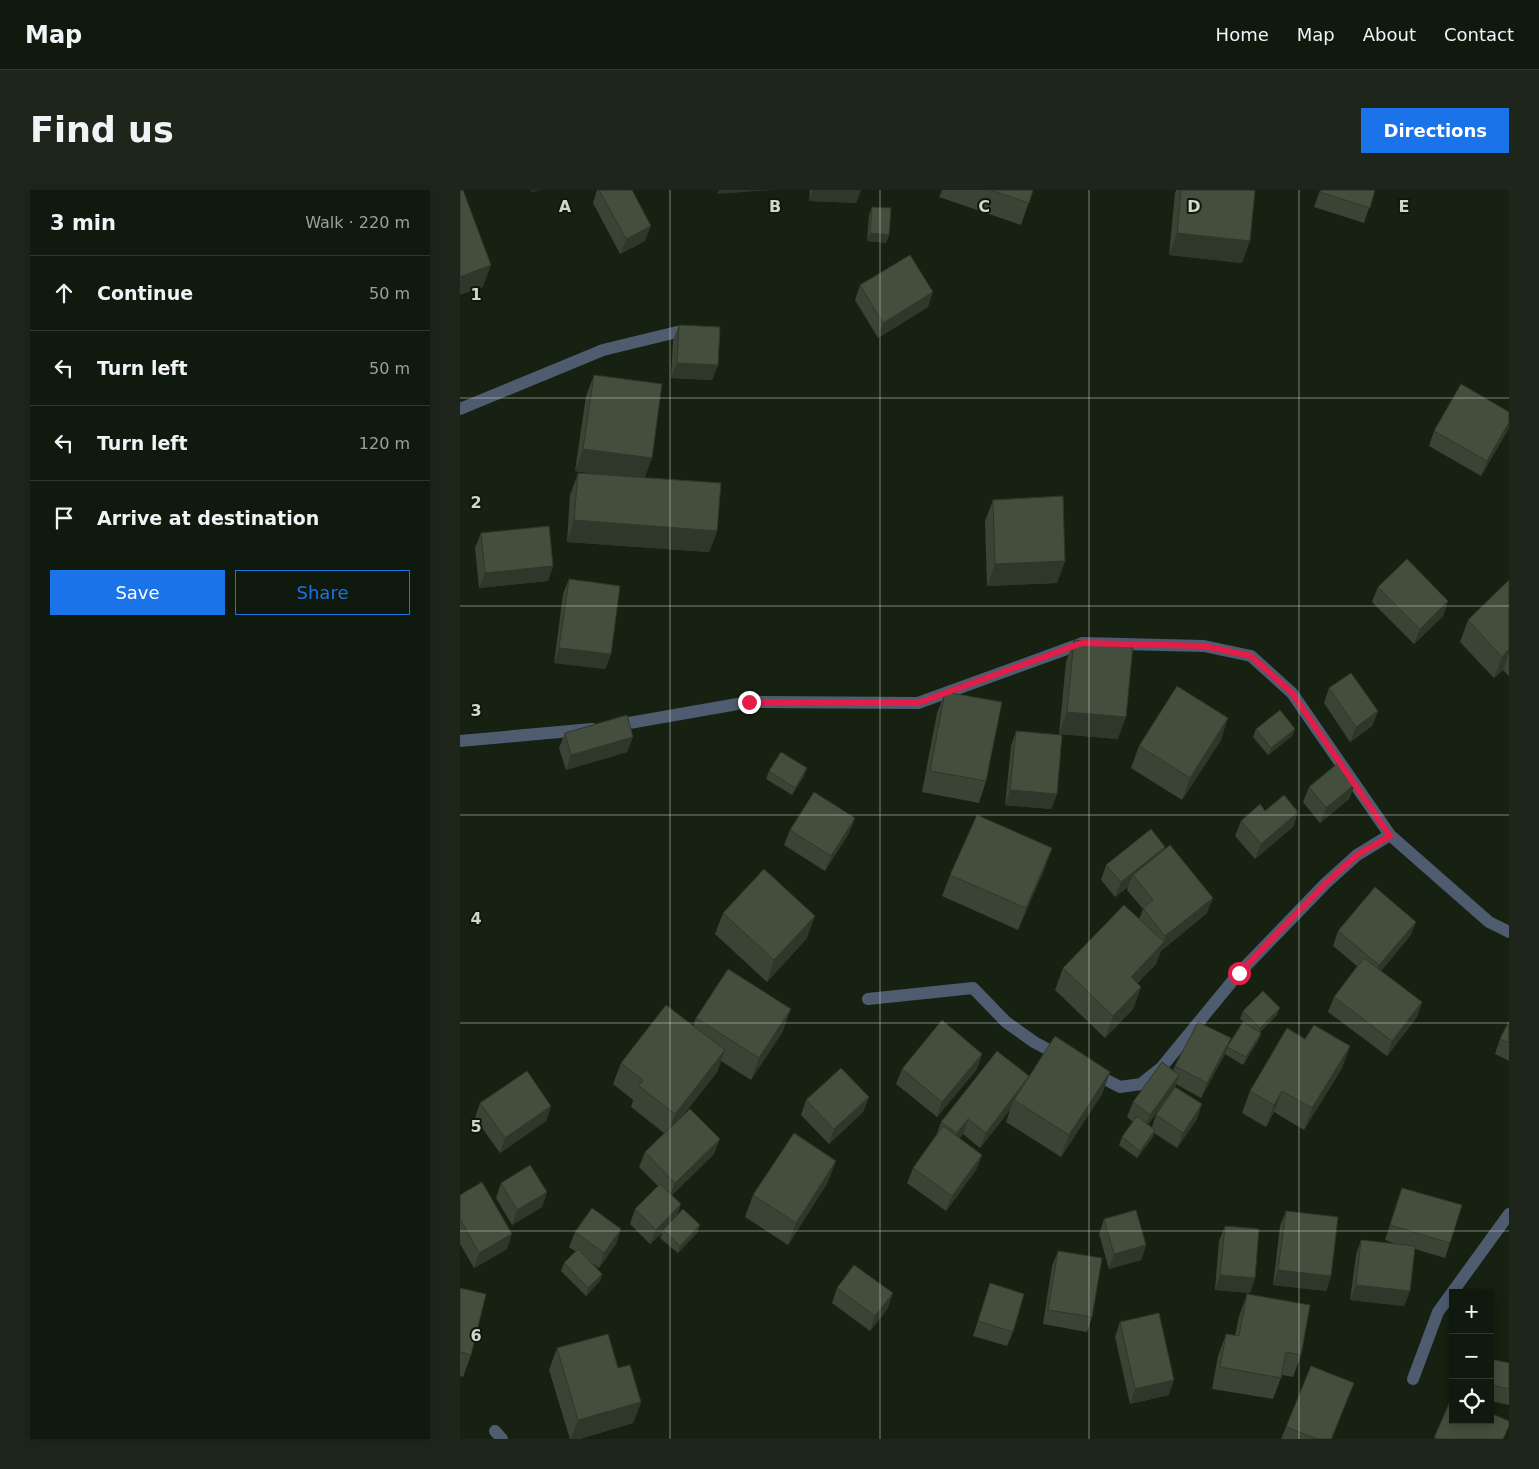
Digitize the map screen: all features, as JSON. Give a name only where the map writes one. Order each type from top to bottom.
[{"type":"street","points":[[460,409],[603,350],[677,332]]},
{"type":"street","points":[[460,741],[598,728],[749,702],[918,703],[1082,643],[1204,646],[1251,656],[1292,693],[1390,836],[1489,922],[1509,932]]},
{"type":"street","points":[[868,999],[973,988],[1006,1022],[1034,1042],[1120,1087],[1141,1084],[1160,1068],[1239,973],[1326,883],[1357,855],[1390,836]]},
{"type":"street","points":[[1413,1379],[1438,1312],[1509,1214]]},
{"type":"building","points":[[463,190],[491,265],[460,277],[460,191]]},
{"type":"building","points":[[599,190],[632,190],[651,226],[626,239]]},
{"type":"building","points":[[990,190],[1033,190],[1029,203]]},
{"type":"building","points":[[1181,190],[1255,190],[1250,241],[1177,233]]},
{"type":"building","points":[[1321,190],[1375,190],[1370,208],[1320,192]]},
{"type":"building","points":[[872,207],[891,208],[889,235],[870,233]]},
{"type":"building","points":[[910,255],[933,292],[883,323],[860,285]]},
{"type":"building","points":[[679,325],[720,327],[718,365],[677,363]]},
{"type":"building","points":[[594,375],[662,384],[652,458],[583,449]]},
{"type":"building","points":[[1461,384],[1509,412],[1509,422],[1487,461],[1434,431]]},
{"type":"building","points":[[578,473],[721,483],[717,531],[574,520]]},
{"type":"building","points":[[1063,496],[1065,561],[995,564],[993,500]]},
{"type":"building","points":[[549,526],[553,566],[485,573],[481,533]]},
{"type":"building","points":[[1407,559],[1448,601],[1420,629],[1378,587]]},
{"type":"building","points":[[569,579],[620,586],[611,654],[559,648]]},
{"type":"building","points":[[1509,580],[1509,649],[1502,657],[1468,620]]},
{"type":"building","points":[[1074,640],[1133,645],[1126,717],[1067,712]]},
{"type":"building","points":[[1351,673],[1378,711],[1356,727],[1329,688]]},
{"type":"building","points":[[1177,686],[1228,718],[1190,778],[1139,746]]},
{"type":"building","points":[[945,692],[1002,702],[986,781],[930,771]]},
{"type":"building","points":[[1280,710],[1295,729],[1271,748],[1256,729]]},
{"type":"building","points":[[627,715],[633,737],[571,755],[565,733]]},
{"type":"building","points":[[1016,731],[1062,735],[1057,794],[1010,790]]},
{"type":"building","points":[[781,752],[807,768],[795,788],[769,771]]},
{"type":"building","points":[[1338,763],[1355,784],[1326,808],[1309,787]]},
{"type":"building","points":[[814,792],[855,818],[831,856],[790,830]]},
{"type":"building","points":[[1284,795],[1298,812],[1261,844],[1241,821],[1260,804],[1265,811]]},
{"type":"building","points":[[977,815],[1052,848],[1026,908],[950,875]]},
{"type":"building","points":[[1151,829],[1165,847],[1121,882],[1106,865]]},
{"type":"building","points":[[1170,845],[1213,898],[1165,936],[1143,908],[1153,900],[1133,875]]},
{"type":"building","points":[[764,869],[815,916],[774,960],[723,913]]},
{"type":"building","points":[[1375,887],[1416,922],[1379,965],[1338,931]]},
{"type":"building","points":[[1124,905],[1164,942],[1131,977],[1141,987],[1113,1016],[1063,968]]},
{"type":"building","points":[[1364,958],[1422,1002],[1392,1041],[1334,997]]},
{"type":"building","points":[[728,969],[791,1009],[759,1058],[696,1018]]},
{"type":"building","points":[[1263,991],[1280,1008],[1260,1028],[1243,1011]]},
{"type":"building","points":[[666,1005],[725,1050],[675,1114],[639,1086],[643,1080],[621,1063]]},
{"type":"building","points":[[942,1020],[982,1054],[942,1102],[902,1069]]},
{"type":"building","points":[[1509,1021],[1509,1043],[1500,1039]]},
{"type":"building","points":[[1198,1022],[1231,1038],[1207,1083],[1175,1066]]},
{"type":"building","points":[[1243,1022],[1261,1033],[1246,1057],[1227,1047]]},
{"type":"building","points":[[1314,1025],[1350,1046],[1312,1108],[1282,1091],[1274,1105],[1250,1091],[1287,1028],[1305,1039]]},
{"type":"building","points":[[1055,1036],[1110,1072],[1069,1135],[1014,1100]]},
{"type":"building","points":[[997,1051],[1029,1076],[986,1133],[968,1119],[957,1133],[941,1122]]},
{"type":"building","points":[[1162,1062],[1179,1075],[1150,1115],[1133,1102]]},
{"type":"building","points":[[841,1068],[869,1097],[834,1129],[806,1100]]},
{"type":"building","points":[[527,1071],[551,1106],[505,1138],[480,1103]]},
{"type":"building","points":[[1175,1087],[1202,1104],[1183,1133],[1156,1115]]},
{"type":"building","points":[[690,1109],[720,1139],[675,1183],[645,1152]]},
{"type":"building","points":[[1137,1116],[1155,1130],[1140,1151],[1122,1137]]},
{"type":"building","points":[[943,1126],[982,1155],[952,1196],[913,1168]]},
{"type":"building","points":[[794,1133],[836,1161],[796,1223],[753,1195]]},
{"type":"building","points":[[530,1165],[547,1192],[517,1210],[501,1183]]},
{"type":"building","points":[[482,1182],[512,1234],[479,1253],[460,1219],[460,1195]]},
{"type":"building","points":[[660,1184],[681,1204],[656,1230],[635,1209]]},
{"type":"building","points":[[1402,1188],[1462,1205],[1450,1243],[1390,1225]]},
{"type":"building","points":[[592,1208],[621,1229],[604,1253],[575,1232]]},
{"type":"building","points":[[683,1209],[700,1225],[680,1246],[663,1230]]},
{"type":"building","points":[[1136,1210],[1146,1245],[1114,1254],[1104,1219]]},
{"type":"building","points":[[1286,1211],[1338,1217],[1331,1276],[1278,1270]]},
{"type":"building","points":[[1225,1226],[1259,1229],[1255,1278],[1220,1275]]},
{"type":"building","points":[[1361,1240],[1415,1246],[1410,1291],[1356,1285]]},
{"type":"building","points":[[578,1249],[602,1274],[588,1288],[564,1263]]},
{"type":"building","points":[[1058,1251],[1102,1258],[1092,1317],[1048,1310]]},
{"type":"building","points":[[854,1265],[893,1293],[875,1316],[837,1288]]},
{"type":"building","points":[[990,1283],[1024,1294],[1013,1332],[978,1321]]},
{"type":"building","points":[[460,1288],[486,1294],[471,1355],[460,1352]]},
{"type":"building","points":[[1247,1294],[1310,1305],[1301,1355],[1286,1352],[1281,1378],[1220,1367],[1226,1334],[1239,1336]]},
{"type":"building","points":[[1159,1313],[1174,1380],[1135,1389],[1120,1322]]},
{"type":"building","points":[[608,1334],[618,1368],[630,1365],[641,1402],[578,1420],[557,1348]]},
{"type":"building","points":[[1494,1360],[1509,1363],[1509,1389],[1494,1386]]},
{"type":"building","points":[[1311,1366],[1354,1383],[1331,1439],[1317,1439],[1286,1427]]},
{"type":"building","points":[[1449,1404],[1449,1424],[1494,1424],[1494,1415],[1509,1421],[1509,1426],[1503,1439],[1434,1438]]},
{"type":"route","points":[[749,702],[918,703],[1082,643],[1204,646],[1251,656],[1292,693],[1390,836],[1357,855],[1326,883],[1239,973]]}]
